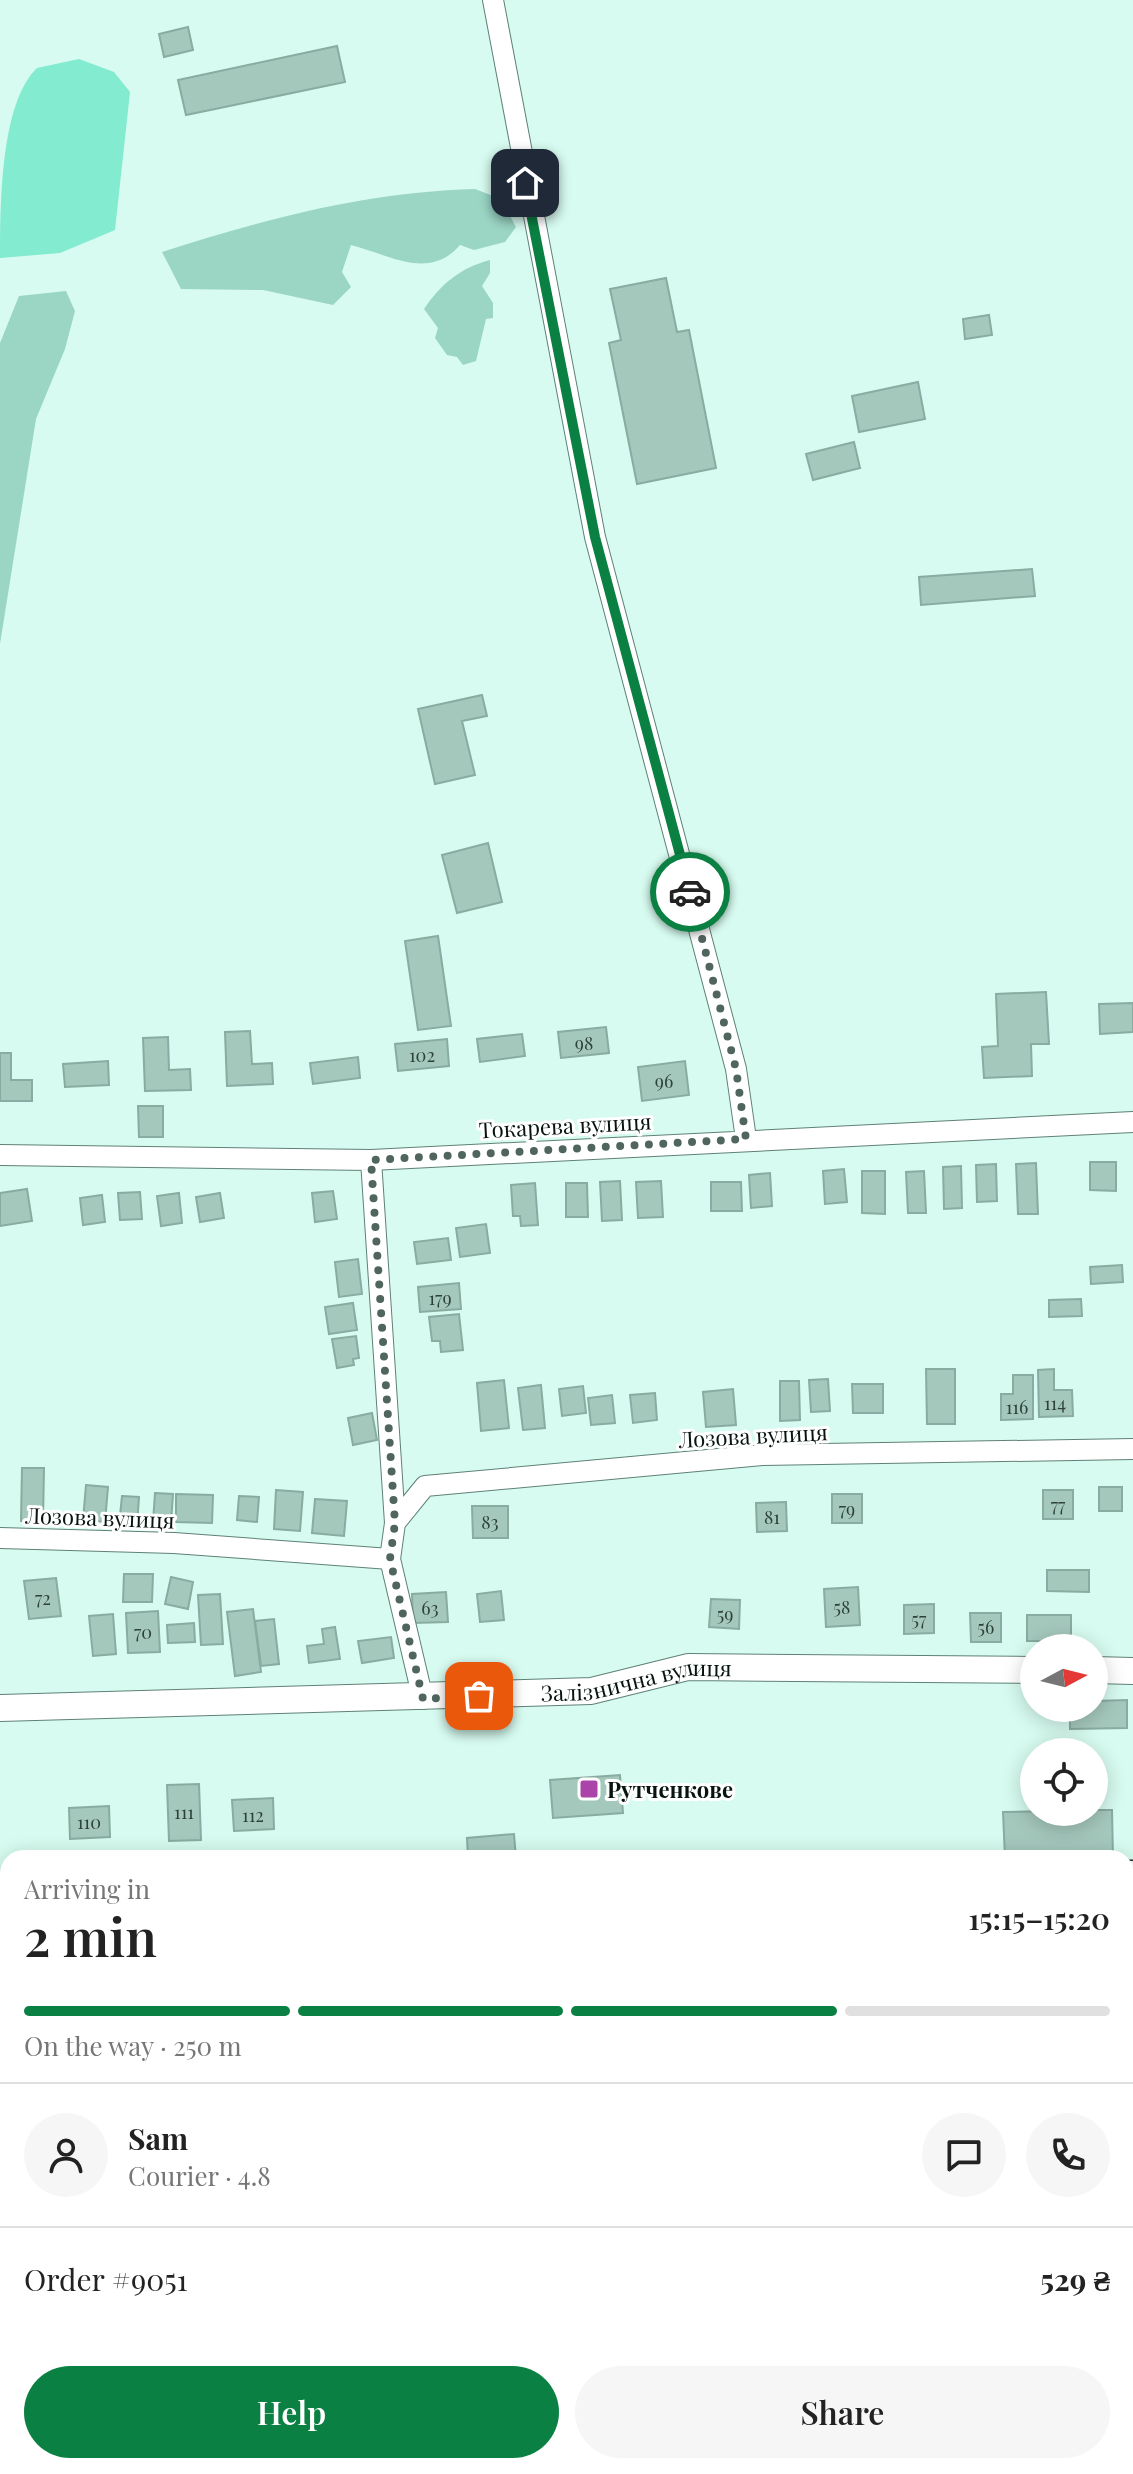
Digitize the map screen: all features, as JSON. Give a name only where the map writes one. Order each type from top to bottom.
[{"type":"main road","name":"Залізнична вулиця","points":[[0,1708],[423,1699],[591,1691],[688,1667],[1020,1670]]},
{"type":"main road","points":[[1108,1670],[1133,1671]]},
{"type":"street","points":[[493,0],[595,537],[736,1069],[746,1139]]},
{"type":"street","name":"Токарева вулиця","points":[[0,1155],[371,1160],[1133,1122]]},
{"type":"street","points":[[371,1160],[395,1523],[390,1559],[423,1699]]},
{"type":"street","name":"Лозова вулиця","points":[[395,1523],[425,1486],[762,1455],[1133,1449]]},
{"type":"street","name":"Лозова вулиця","points":[[0,1538],[174,1543],[390,1559]]},
{"type":"shaded area","points":[[79,59],[114,72],[130,92],[115,230],[60,253],[0,258],[2,185],[9,130],[16,105],[25,84],[37,68]]},
{"type":"shaded area","points":[[475,189],[501,199],[516,227],[505,242],[474,250],[460,245],[448,256],[435,262],[422,263],[394,259],[351,245],[342,272],[351,287],[333,305],[263,290],[181,289],[162,252],[316,209],[394,195]]},
{"type":"shaded area","points":[[490,260],[490,273],[482,286],[493,303],[493,318],[486,319],[476,361],[463,365],[457,357],[447,355],[435,338],[438,328],[424,309],[452,278]]},
{"type":"shaded area","points":[[66,291],[75,311],[65,349],[36,419],[0,644],[0,343],[19,296]]},
{"type":"building","points":[[188,27],[193,50],[164,57],[159,34]]},
{"type":"building","points":[[337,46],[345,82],[186,115],[178,80]]},
{"type":"building","points":[[666,278],[677,332],[689,330],[716,468],[637,484],[609,343],[621,340],[610,289]]},
{"type":"building","points":[[989,315],[992,335],[965,339],[963,319]]},
{"type":"building","points":[[918,382],[925,419],[859,432],[852,396]]},
{"type":"building","points":[[854,442],[860,468],[813,480],[806,454]]},
{"type":"building","points":[[1032,569],[1035,596],[921,605],[919,577]]},
{"type":"building","points":[[482,695],[487,716],[462,721],[475,775],[435,784],[418,709]]},
{"type":"building","points":[[488,843],[502,902],[457,913],[442,855]]},
{"type":"building","points":[[438,936],[451,1026],[418,1030],[405,941]]},
{"type":"building","points":[[1046,992],[1049,1044],[1031,1044],[1032,1076],[984,1078],[982,1047],[998,1046],[996,994]]},
{"type":"building","points":[[1133,1003],[1133,1032],[1100,1034],[1099,1004]]},
{"type":"building","points":[[606,1027],[609,1053],[561,1058],[558,1032]]},
{"type":"building","points":[[250,1031],[252,1064],[272,1063],[273,1084],[227,1086],[225,1032]]},
{"type":"building","points":[[522,1034],[525,1056],[480,1062],[477,1039]]},
{"type":"building","points":[[168,1037],[169,1070],[190,1069],[191,1090],[145,1091],[143,1038]]},
{"type":"building","points":[[447,1039],[449,1066],[398,1071],[395,1044]]},
{"type":"building","points":[[0,1053],[11,1053],[11,1080],[32,1080],[32,1101],[0,1101]]},
{"type":"building","points":[[358,1057],[360,1078],[313,1084],[310,1063]]},
{"type":"building","points":[[108,1061],[109,1085],[65,1087],[63,1064]]},
{"type":"building","points":[[685,1061],[689,1095],[642,1101],[638,1067]]},
{"type":"building","points":[[138,1106],[163,1106],[163,1137],[139,1137]]},
{"type":"building","points":[[1090,1162],[1116,1162],[1116,1191],[1090,1190]]},
{"type":"building","points":[[1036,1163],[1038,1214],[1018,1214],[1016,1164]]},
{"type":"building","points":[[996,1164],[997,1201],[977,1202],[976,1165]]},
{"type":"building","points":[[961,1166],[962,1208],[944,1209],[943,1167]]},
{"type":"building","points":[[844,1169],[847,1202],[825,1204],[823,1171]]},
{"type":"building","points":[[862,1171],[885,1171],[885,1214],[862,1213]]},
{"type":"building","points":[[924,1171],[926,1213],[908,1213],[906,1172]]},
{"type":"building","points":[[770,1173],[772,1206],[751,1208],[749,1175]]},
{"type":"building","points":[[620,1181],[622,1220],[602,1221],[600,1182]]},
{"type":"building","points":[[661,1181],[663,1217],[638,1218],[636,1182]]},
{"type":"building","points":[[711,1182],[741,1182],[742,1211],[711,1211]]},
{"type":"building","points":[[535,1183],[538,1225],[521,1226],[520,1216],[513,1216],[511,1185]]},
{"type":"building","points":[[566,1183],[587,1183],[588,1217],[566,1217]]},
{"type":"building","points":[[27,1189],[32,1221],[0,1226],[0,1193]]},
{"type":"building","points":[[333,1191],[337,1219],[315,1222],[312,1193]]},
{"type":"building","points":[[140,1192],[142,1219],[120,1220],[118,1193]]},
{"type":"building","points":[[179,1193],[182,1223],[161,1226],[157,1196]]},
{"type":"building","points":[[220,1193],[224,1218],[200,1222],[196,1197]]},
{"type":"building","points":[[102,1195],[105,1222],[83,1225],[80,1198]]},
{"type":"building","points":[[486,1224],[490,1253],[460,1257],[456,1228]]},
{"type":"building","points":[[448,1238],[451,1260],[417,1264],[414,1242]]},
{"type":"building","points":[[358,1259],[362,1294],[339,1297],[335,1262]]},
{"type":"building","points":[[1122,1265],[1123,1282],[1091,1284],[1090,1267]]},
{"type":"building","points":[[459,1283],[461,1309],[420,1312],[418,1287]]},
{"type":"building","points":[[1081,1299],[1082,1316],[1049,1317],[1049,1300]]},
{"type":"building","points":[[353,1303],[357,1330],[329,1334],[325,1307]]},
{"type":"building","points":[[459,1314],[463,1350],[441,1352],[440,1341],[432,1341],[429,1317]]},
{"type":"building","points":[[356,1336],[359,1358],[353,1359],[354,1365],[337,1368],[332,1339]]},
{"type":"building","points":[[926,1369],[955,1369],[955,1424],[927,1424]]},
{"type":"building","points":[[1054,1369],[1054,1390],[1072,1390],[1073,1416],[1039,1417],[1038,1370]]},
{"type":"building","points":[[1013,1375],[1033,1375],[1033,1419],[1001,1420],[1001,1394],[1013,1394]]},
{"type":"building","points":[[828,1379],[830,1411],[811,1412],[809,1380]]},
{"type":"building","points":[[504,1380],[509,1428],[481,1431],[477,1383]]},
{"type":"building","points":[[780,1381],[799,1381],[800,1420],[780,1421]]},
{"type":"building","points":[[852,1384],[883,1384],[883,1413],[853,1413]]},
{"type":"building","points":[[541,1385],[545,1428],[523,1430],[518,1388]]},
{"type":"building","points":[[583,1386],[586,1413],[562,1416],[559,1389]]},
{"type":"building","points":[[733,1389],[736,1425],[706,1427],[703,1392]]},
{"type":"building","points":[[655,1393],[657,1420],[633,1423],[630,1395]]},
{"type":"building","points":[[612,1395],[615,1423],[591,1425],[588,1398]]},
{"type":"building","points":[[372,1413],[377,1440],[353,1445],[348,1418]]},
{"type":"building","points":[[22,1468],[44,1468],[43,1521],[21,1521]]},
{"type":"building","points":[[86,1485],[108,1487],[105,1522],[83,1520]]},
{"type":"building","points":[[1099,1487],[1122,1487],[1122,1511],[1099,1511]]},
{"type":"building","points":[[276,1490],[303,1492],[300,1531],[274,1529]]},
{"type":"building","points":[[1043,1490],[1073,1490],[1073,1519],[1043,1519]]},
{"type":"building","points":[[155,1493],[173,1494],[171,1523],[153,1522]]},
{"type":"building","points":[[176,1494],[213,1495],[212,1523],[176,1522]]},
{"type":"building","points":[[832,1494],[862,1494],[862,1523],[832,1523]]},
{"type":"building","points":[[122,1496],[139,1497],[137,1526],[119,1525]]},
{"type":"building","points":[[239,1496],[259,1497],[257,1522],[237,1520]]},
{"type":"building","points":[[315,1499],[347,1501],[344,1536],[312,1533]]},
{"type":"building","points":[[786,1502],[787,1531],[757,1532],[756,1503]]},
{"type":"building","points":[[472,1506],[508,1506],[508,1538],[473,1538]]},
{"type":"building","points":[[1047,1570],[1089,1570],[1089,1592],[1047,1591]]},
{"type":"building","points":[[124,1574],[153,1574],[152,1602],[123,1602]]},
{"type":"building","points":[[171,1577],[193,1582],[188,1609],[165,1604]]},
{"type":"building","points":[[56,1578],[61,1616],[29,1619],[24,1581]]},
{"type":"building","points":[[858,1587],[860,1625],[826,1627],[824,1589]]},
{"type":"building","points":[[501,1591],[504,1620],[480,1622],[477,1594]]},
{"type":"building","points":[[446,1592],[448,1622],[413,1623],[412,1594]]},
{"type":"building","points":[[220,1594],[223,1644],[201,1645],[198,1595]]},
{"type":"building","points":[[711,1599],[740,1600],[739,1629],[709,1627]]},
{"type":"building","points":[[934,1604],[934,1633],[904,1634],[904,1605]]},
{"type":"building","points":[[253,1609],[261,1672],[235,1676],[227,1612]]},
{"type":"building","points":[[158,1611],[160,1652],[128,1653],[126,1613]]},
{"type":"building","points":[[970,1613],[1001,1613],[1001,1642],[971,1642]]},
{"type":"building","points":[[113,1614],[116,1654],[93,1656],[89,1616]]},
{"type":"building","points":[[1027,1615],[1071,1615],[1071,1634],[1027,1634]]},
{"type":"building","points":[[274,1619],[279,1664],[261,1666],[255,1621]]},
{"type":"building","points":[[194,1623],[195,1642],[168,1643],[167,1625]]},
{"type":"building","points":[[335,1627],[340,1659],[309,1663],[307,1646],[324,1644],[322,1629]]},
{"type":"building","points":[[391,1637],[394,1658],[362,1663],[358,1641]]},
{"type":"building","points":[[1127,1700],[1127,1728],[1070,1729],[1070,1722],[1108,1722],[1108,1701]]},
{"type":"building","points":[[620,1775],[623,1813],[553,1818],[550,1780]]},
{"type":"building","points":[[199,1784],[201,1840],[169,1841],[167,1785]]},
{"type":"building","points":[[273,1798],[274,1829],[234,1831],[232,1800]]},
{"type":"building","points":[[109,1806],[110,1837],[70,1839],[69,1808]]},
{"type":"building","points":[[1108,1810],[1112,1810],[1113,1850],[1005,1850],[1003,1812],[1020,1812],[1020,1826],[1108,1826]]},
{"type":"building","points":[[514,1834],[515,1850],[468,1850],[467,1838]]},
{"type":"way so far","points":[[479,1696],[423,1699],[390,1559],[395,1523],[371,1160],[746,1139],[736,1069],[690,892]]},
{"type":"place","name":"Рутченкове","points":[[589,1789]]},
{"type":"route","points":[[525,183],[595,537],[690,892]]}]
